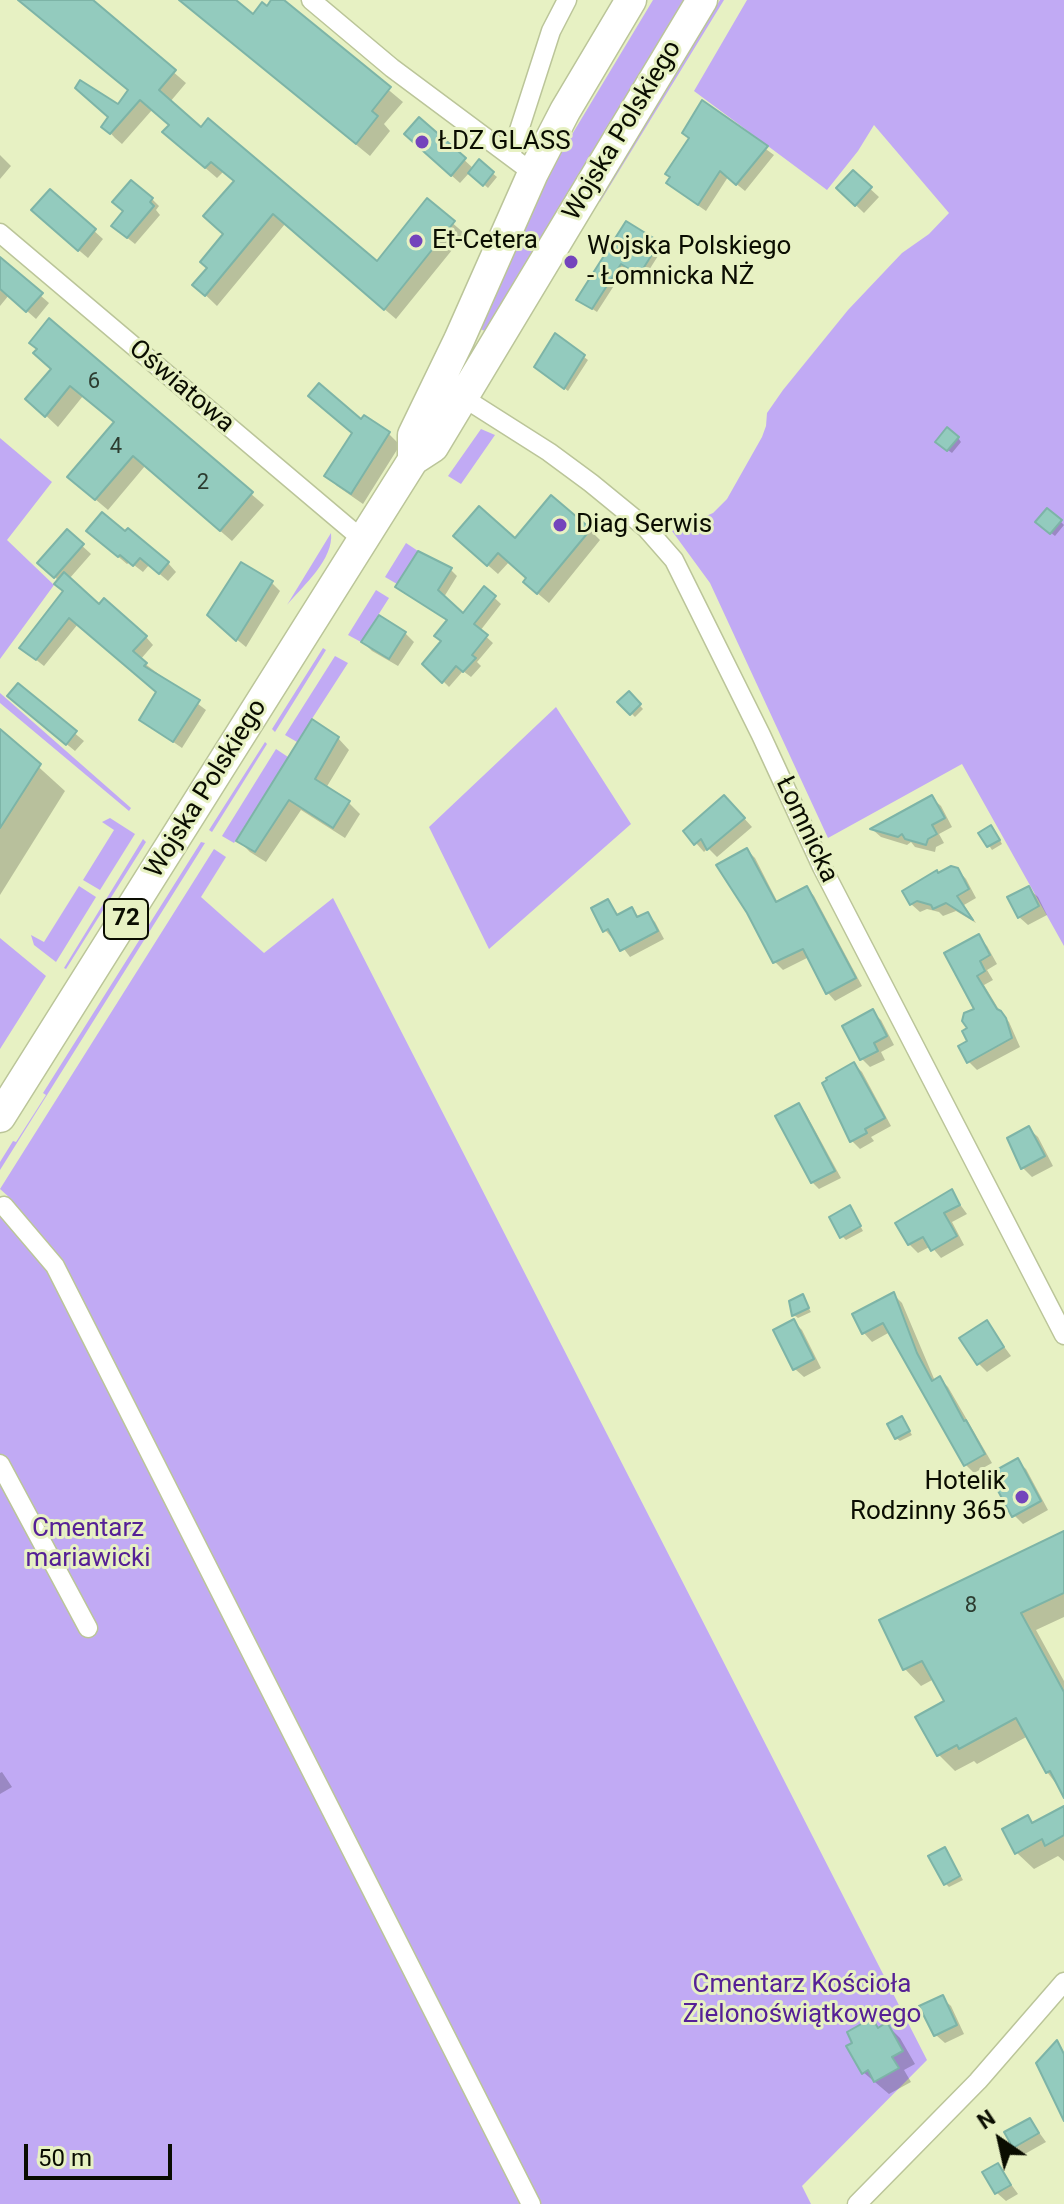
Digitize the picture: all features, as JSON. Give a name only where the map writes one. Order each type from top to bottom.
[{"type":"main road","name":"Wojska Polskiego","points":[[413,460],[413,435],[459,340],[522,164],[565,111],[631,0]]},
{"type":"main road","name":"Wojska Polskiego","points":[[0,1117],[413,460],[433,447],[464,398],[702,0]]},
{"type":"street","points":[[311,0],[392,68],[522,164],[551,31],[567,0]]},
{"type":"street","name":"Oświatowa","points":[[0,233],[363,540]]},
{"type":"street","name":"Łomnicka","points":[[464,398],[549,452],[603,492],[646,528],[674,560],[822,867],[1064,1335]]},
{"type":"street","points":[[4,1206],[55,1266],[531,2204]]},
{"type":"street","points":[[0,1464],[88,1628]]},
{"type":"street","points":[[857,2204],[978,2081],[1064,1982]]},
{"type":"green space","points":[[653,0],[687,0],[489,333],[476,327],[553,166]]},
{"type":"green space","points":[[720,0],[724,0],[600,202],[599,197]]},
{"type":"green space","points":[[747,0],[1064,0],[1064,946],[962,764],[828,838],[710,583],[672,531],[713,513],[727,499],[762,437],[767,413],[783,390],[848,310],[902,253],[929,234],[949,213],[874,125],[827,190],[694,91]]},
{"type":"green space","points":[[481,429],[495,435],[461,484],[448,476]]},
{"type":"green space","points":[[0,438],[52,482],[7,540],[54,585],[0,659]]},
{"type":"green space","points":[[331,533],[331,543],[323,562],[287,605]]},
{"type":"green space","points":[[406,543],[418,551],[397,584],[385,577]]},
{"type":"green space","points":[[376,590],[389,598],[361,642],[348,635]]},
{"type":"green space","points":[[323,648],[326,650],[275,732],[272,729]]},
{"type":"green space","points":[[335,656],[348,663],[297,742],[285,735]]},
{"type":"green space","points":[[0,693],[131,808],[129,811],[0,703]]},
{"type":"green space","points":[[556,707],[631,824],[489,949],[429,827]]},
{"type":"green space","points":[[265,742],[267,744],[212,832],[209,830]]},
{"type":"green space","points":[[276,749],[288,757],[234,843],[222,836]]},
{"type":"green space","points":[[110,818],[135,834],[100,890],[83,880],[114,830],[102,822]]},
{"type":"green space","points":[[143,839],[146,842],[64,968]]},
{"type":"green space","points":[[201,842],[205,843],[0,1170],[0,1162],[46,1095],[43,1093]]},
{"type":"green space","points":[[214,849],[226,857],[201,897],[264,953],[333,898],[927,2060],[802,2186],[811,2204],[0,2204],[0,1213],[10,1198],[0,1189]]},
{"type":"green space","points":[[79,886],[96,897],[56,962],[34,945],[31,935],[44,942]]},
{"type":"green space","points":[[0,938],[46,976],[0,1049]]},
{"type":"building","points":[[18,0],[93,0],[176,70],[159,90],[201,127],[208,118],[377,261],[427,198],[455,221],[384,310],[273,214],[205,296],[192,285],[207,268],[200,262],[223,234],[203,216],[234,181],[211,162],[205,168],[162,132],[169,125],[140,100],[110,134],[101,127],[108,117],[75,88],[80,80],[118,104],[128,90]]},
{"type":"building","points":[[179,0],[236,0],[253,14],[262,2],[267,6],[271,0],[284,0],[391,87],[372,111],[378,116],[356,144]]},
{"type":"building","points":[[702,100],[768,146],[736,185],[720,171],[698,205],[666,183],[670,177],[665,174],[689,138],[682,133]]},
{"type":"building","points":[[419,117],[466,158],[451,176],[404,134]]},
{"type":"building","points":[[479,159],[494,172],[483,186],[468,173]]},
{"type":"building","points":[[853,170],[872,187],[855,206],[836,188]]},
{"type":"building","points":[[131,180],[153,198],[150,202],[154,206],[127,238],[111,226],[123,211],[112,202]]},
{"type":"building","points":[[50,189],[96,229],[78,251],[31,210]]},
{"type":"building","points":[[626,221],[660,242],[639,275],[621,264],[592,309],[576,300]]},
{"type":"building","points":[[0,257],[43,293],[26,312],[0,289]]},
{"type":"building","points":[[49,318],[253,492],[220,531],[133,456],[95,500],[67,477],[114,422],[70,386],[45,417],[25,399],[51,369],[33,353],[37,349],[29,343]]},
{"type":"building","points":[[555,333],[585,355],[564,389],[534,367]]},
{"type":"building","points":[[319,383],[361,419],[364,415],[390,432],[351,494],[324,476],[352,433],[308,396]]},
{"type":"building","points":[[947,427],[959,437],[947,451],[935,442]]},
{"type":"building","points":[[551,495],[591,529],[537,594],[523,582],[526,578],[498,553],[487,566],[453,536],[479,506],[515,538]]},
{"type":"building","points":[[1047,508],[1062,520],[1050,534],[1035,522]]},
{"type":"building","points":[[102,512],[125,531],[128,528],[169,562],[159,574],[140,558],[133,566],[86,531]]},
{"type":"building","points":[[67,529],[84,544],[54,578],[37,563]]},
{"type":"building","points":[[418,551],[452,568],[438,590],[463,613],[484,586],[496,596],[474,624],[488,635],[472,655],[476,658],[463,672],[456,666],[442,683],[422,664],[441,641],[434,636],[447,620],[395,587]]},
{"type":"building","points":[[241,562],[273,581],[236,641],[207,615]]},
{"type":"building","points":[[64,572],[99,604],[104,598],[147,636],[133,651],[147,663],[144,666],[200,700],[173,742],[139,720],[156,692],[69,618],[36,660],[19,648],[63,591],[54,584]]},
{"type":"building","points":[[379,615],[406,632],[389,659],[361,642]]},
{"type":"building","points":[[18,683],[77,731],[66,745],[7,696]]},
{"type":"building","points":[[629,691],[641,704],[630,715],[617,702]]},
{"type":"building","points":[[312,719],[339,737],[315,779],[350,801],[333,828],[289,800],[255,852],[236,841]]},
{"type":"building","points":[[0,729],[41,764],[0,828]]},
{"type":"building","points":[[724,795],[745,818],[707,850],[701,839],[694,845],[683,831]]},
{"type":"building","points":[[932,795],[945,818],[932,825],[937,834],[928,839],[926,845],[905,839],[902,834],[898,837],[870,829]]},
{"type":"building","points":[[991,825],[1000,840],[987,847],[978,833]]},
{"type":"building","points":[[747,848],[776,902],[807,886],[856,978],[826,994],[803,949],[773,963],[747,913],[716,865]]},
{"type":"building","points":[[951,866],[958,868],[969,889],[957,896],[973,920],[946,903],[933,909],[931,905],[917,901],[910,905],[902,891],[937,870],[938,873]]},
{"type":"building","points":[[1029,886],[1039,906],[1018,918],[1007,897]]},
{"type":"building","points":[[608,899],[617,915],[632,907],[637,917],[648,912],[658,931],[620,951],[608,929],[603,932],[591,908]]},
{"type":"building","points":[[979,934],[990,955],[980,961],[985,971],[977,976],[1006,1018],[1012,1038],[967,1063],[958,1046],[967,1041],[962,1031],[967,1028],[962,1021],[964,1013],[974,1009],[944,953]]},
{"type":"building","points":[[873,1009],[887,1036],[874,1043],[878,1051],[860,1060],[842,1026]]},
{"type":"building","points":[[854,1062],[885,1118],[850,1142],[822,1083]]},
{"type":"building","points":[[799,1103],[835,1171],[811,1183],[775,1116]]},
{"type":"building","points":[[1029,1126],[1045,1156],[1021,1169],[1007,1138]]},
{"type":"building","points":[[952,1189],[960,1205],[944,1213],[957,1236],[931,1251],[923,1237],[908,1245],[895,1223]]},
{"type":"building","points":[[850,1205],[861,1226],[840,1238],[829,1217]]},
{"type":"building","points":[[894,1292],[917,1353],[932,1381],[940,1376],[985,1454],[964,1466],[883,1323],[862,1334],[852,1314]]},
{"type":"building","points":[[803,1294],[809,1308],[792,1316],[789,1301]]},
{"type":"building","points":[[794,1319],[814,1359],[793,1370],[773,1330]]},
{"type":"building","points":[[987,1320],[1004,1347],[977,1365],[959,1338]]},
{"type":"building","points":[[902,1416],[910,1431],[895,1439],[887,1424]]},
{"type":"building","points":[[1018,1458],[1041,1501],[1012,1517],[989,1474]]},
{"type":"building","points":[[1064,1531],[1064,1593],[1021,1613],[1064,1692],[1064,1798],[1050,1771],[1046,1773],[1016,1718],[959,1749],[957,1745],[937,1756],[915,1717],[944,1701],[922,1661],[903,1670],[879,1620]]},
{"type":"building","points":[[1064,1806],[1064,1835],[1045,1846],[1042,1839],[1015,1854],[1002,1829],[1028,1815],[1032,1823]]},
{"type":"building","points":[[945,1847],[960,1876],[944,1885],[928,1856]]},
{"type":"building","points":[[943,1995],[957,2025],[934,2036],[919,2006]]},
{"type":"building","points":[[872,2018],[878,2028],[887,2022],[903,2051],[892,2057],[899,2068],[874,2082],[868,2070],[862,2074],[846,2046],[852,2043],[847,2032]]},
{"type":"building","points":[[1057,2040],[1064,2054],[1064,2121],[1036,2063]]},
{"type":"building","points":[[1030,2118],[1039,2133],[1013,2148],[1004,2132]]},
{"type":"building","points":[[998,2163],[1011,2185],[995,2194],[982,2172]]},
{"type":"place","name":"ŁDZ GLASS","points":[[422,142]]},
{"type":"place","name":"Et-Cetera","points":[[416,241]]},
{"type":"place","name":"Wojska Polskiego - Łomnicka NŻ","points":[[571,262]]},
{"type":"place","name":"Diag Serwis","points":[[560,525]]},
{"type":"place","name":"Hotelik Rodzinny 365","points":[[1022,1497]]},
{"type":"park label","name":"Cmentarz mariawicki","points":[[88,1544]]},
{"type":"park label","name":"Cmentarz Kościoła Zielonoświątkowego","points":[[802,2000]]}]
